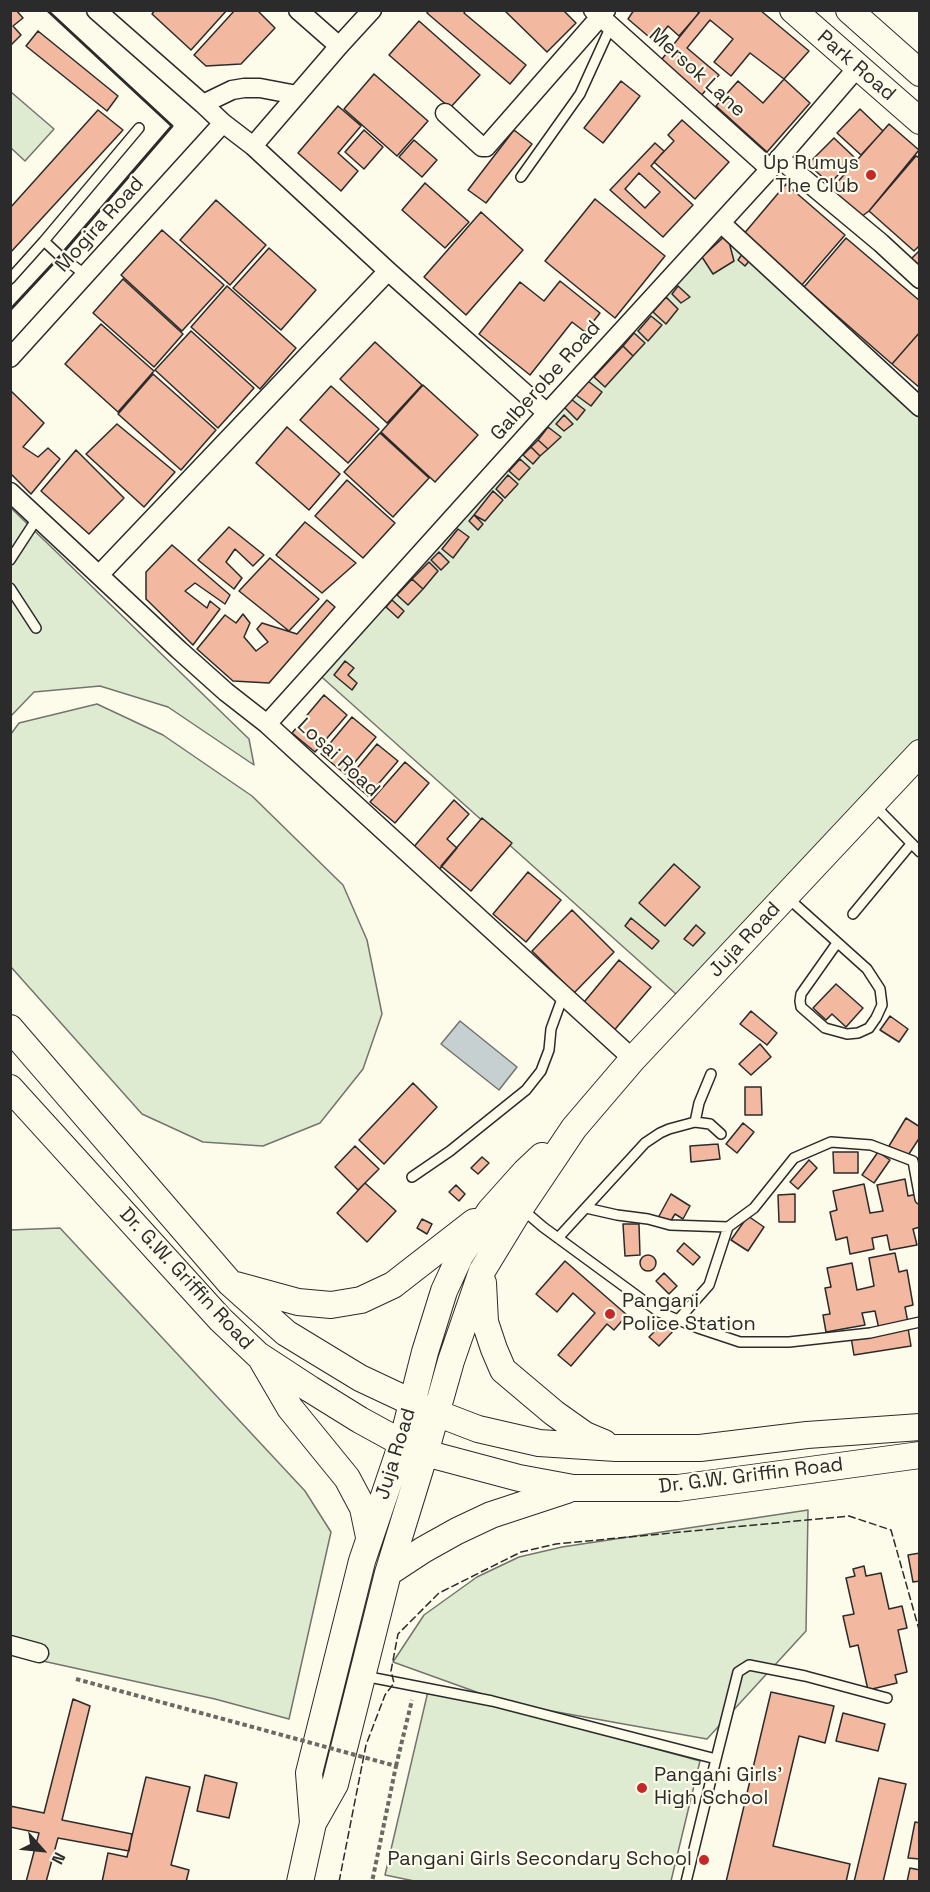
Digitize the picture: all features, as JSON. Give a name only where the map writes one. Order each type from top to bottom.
[{"type":"main road","name":"Park Road","points":[[793,10],[920,121]]},
{"type":"main road","name":"Park Road","points":[[849,10],[920,73]]},
{"type":"main road","name":"Juja Road","points":[[313,1823],[309,1773],[369,1537],[413,1448],[435,1413],[482,1271],[520,1207],[574,1128],[633,1059],[920,753]]},
{"type":"main road","name":"Dr. G.W. Griffin Road","points":[[10,1028],[230,1283],[286,1333],[360,1378],[412,1403],[478,1429],[539,1443],[616,1448],[700,1448],[807,1435],[920,1427]]},
{"type":"main road","name":"Dr. G.W. Griffin Road","points":[[10,1088],[220,1319],[258,1355],[310,1389],[413,1448],[519,1478],[573,1488],[678,1488],[920,1455]]},
{"type":"main road","name":"Juja Road","points":[[300,1881],[313,1823],[335,1784],[388,1573],[413,1448],[412,1403],[444,1291],[460,1256],[490,1211],[525,1172],[574,1128]]},
{"type":"main road","points":[[230,1283],[298,1302],[331,1305],[361,1300],[393,1286],[490,1211]]},
{"type":"main road","points":[[482,1271],[485,1322],[503,1370],[554,1413],[585,1435],[616,1448]]},
{"type":"main road","points":[[258,1355],[290,1408],[347,1478],[363,1508],[369,1537]]},
{"type":"main road","name":"Dr. G.W. Griffin Road","points":[[807,1435],[920,1411]]},
{"type":"main road","points":[[810,1471],[920,1445]]},
{"type":"main road","points":[[388,1573],[423,1550],[474,1523],[527,1502],[573,1488]]},
{"type":"street","points":[[96,10],[223,123],[253,146],[388,271],[547,412]]},
{"type":"street","points":[[298,10],[339,46]]},
{"type":"street","points":[[253,146],[372,10]]},
{"type":"street","points":[[445,113],[482,147],[486,147],[603,16]]},
{"type":"street","name":"Mersok Lane","points":[[603,16],[775,163],[881,243],[920,279]]},
{"type":"street","name":"Galberobe Road","points":[[267,724],[547,412],[775,163],[857,68]]},
{"type":"street","points":[[203,104],[232,90],[244,88],[260,88],[297,95]]},
{"type":"street","name":"Mogira Road","points":[[10,358],[223,123]]},
{"type":"street","points":[[721,223],[920,407]]},
{"type":"street","points":[[99,575],[388,271]]},
{"type":"street","name":"Losai Road","points":[[10,492],[179,650],[226,692],[267,724],[633,1059]]},
{"type":"street","points":[[10,1645],[39,1653]]},
{"type":"lane","points":[[521,177],[580,94],[603,16]]},
{"type":"lane","points":[[10,279],[139,128]]},
{"type":"lane","points":[[44,241],[60,256],[86,274]]},
{"type":"lane","points":[[10,560],[38,517]]},
{"type":"lane","points":[[10,588],[36,628]]},
{"type":"lane","points":[[872,803],[920,852]]},
{"type":"lane","points":[[853,914],[911,844]]},
{"type":"lane","points":[[786,896],[867,969],[880,989],[882,1005],[876,1018],[869,1028],[858,1033],[847,1034],[825,1028],[801,1007],[801,994],[837,943]]},
{"type":"lane","points":[[412,1177],[450,1151],[526,1090],[541,1071],[549,1050],[550,1029],[563,996]]},
{"type":"lane","points":[[695,1122],[699,1103],[711,1074]]},
{"type":"lane","points":[[558,1238],[645,1143],[669,1129],[695,1122],[710,1124],[721,1134]]},
{"type":"lane","points":[[678,1320],[709,1285],[728,1227],[754,1208],[794,1158],[831,1142],[871,1145],[913,1161],[920,1199]]},
{"type":"lane","points":[[520,1207],[558,1238],[659,1312],[740,1342],[789,1342],[870,1333],[920,1322]]},
{"type":"lane","points":[[586,1208],[616,1215],[648,1218],[670,1225],[728,1227]]},
{"type":"lane","points":[[686,1881],[738,1672],[749,1665],[805,1676],[887,1698]]},
{"type":"lane","points":[[361,1675],[492,1701],[716,1759]]},
{"type":"path","points":[[76,1680],[396,1766]]},
{"type":"path","points":[[372,1881],[415,1686]]},
{"type":"green space","points":[[11,92],[54,129],[25,161],[11,148]]},
{"type":"green space","points":[[721,223],[919,408],[919,753],[686,1003],[315,671]]},
{"type":"green space","points":[[10,507],[249,739],[254,765],[168,707],[100,686],[34,692],[11,716]]},
{"type":"green space","points":[[97,704],[163,735],[252,796],[343,885],[367,940],[382,1014],[363,1069],[320,1123],[263,1146],[203,1142],[142,1114],[11,967],[11,734],[19,723]]},
{"type":"green space","points":[[60,1228],[305,1491],[331,1532],[289,1719],[215,1699],[11,1654],[11,1230]]},
{"type":"green space","points":[[808,1510],[806,1631],[707,1739],[507,1703],[393,1662],[424,1615],[477,1577],[519,1557],[562,1547]]},
{"type":"green space","points":[[429,1687],[700,1761],[671,1881],[419,1882],[385,1875]]},
{"type":"shaded area","points":[[460,1021],[517,1067],[499,1090],[441,1044]]},
{"type":"building","points":[[10,10],[16,10],[23,18],[13,26],[21,35],[10,46]]},
{"type":"building","points":[[155,10],[227,10],[191,50],[152,14]]},
{"type":"building","points":[[235,10],[257,10],[275,28],[241,64],[206,66],[194,55]]},
{"type":"building","points":[[429,10],[466,10],[464,13],[526,65],[510,84],[427,13]]},
{"type":"building","points":[[504,10],[563,10],[576,23],[547,52]]},
{"type":"building","points":[[634,10],[696,10],[699,13],[679,36],[668,26],[655,42],[628,19]]},
{"type":"building","points":[[701,10],[760,10],[809,51],[784,79],[750,53],[731,76],[714,62],[733,39],[710,20],[687,48],[719,75],[699,98],[658,64]]},
{"type":"building","points":[[419,21],[480,75],[450,108],[389,55]]},
{"type":"building","points":[[38,31],[118,96],[107,111],[26,46]]},
{"type":"building","points":[[374,74],[428,121],[397,156],[344,109]]},
{"type":"building","points":[[784,79],[810,103],[767,152],[716,106],[738,81],[763,103]]},
{"type":"building","points":[[621,81],[640,96],[603,143],[584,128]]},
{"type":"building","points":[[338,106],[361,126],[338,153],[358,171],[341,191],[298,153]]},
{"type":"building","points":[[860,109],[883,131],[861,155],[837,133]]},
{"type":"building","points":[[98,110],[123,130],[10,253],[10,208]]},
{"type":"building","points":[[682,120],[729,162],[695,199],[654,162],[674,141],[668,135]]},
{"type":"building","name":"Up Rumys The Club","points":[[889,124],[919,150],[869,211],[857,220],[827,194]]},
{"type":"building","points":[[364,130],[383,147],[364,169],[345,152]]},
{"type":"building","points":[[514,130],[532,144],[486,203],[468,190]]},
{"type":"building","points":[[834,138],[854,157],[830,184],[808,164]]},
{"type":"building","points":[[414,140],[437,160],[422,177],[399,157]]},
{"type":"building","points":[[655,143],[664,151],[651,166],[693,205],[663,237],[610,190]],"holes":[[[639,173],[660,192],[645,208],[625,189]]]},
{"type":"building","points":[[916,156],[920,158],[920,245],[914,251],[869,211]]},
{"type":"building","points":[[425,183],[469,222],[445,248],[402,210]]},
{"type":"building","points":[[786,184],[845,235],[801,286],[742,236]]},
{"type":"building","points":[[595,199],[665,256],[615,318],[545,261]]},
{"type":"building","points":[[216,200],[266,245],[230,285],[180,240]]},
{"type":"building","points":[[481,212],[523,250],[466,315],[424,277]]},
{"type":"building","points":[[162,230],[224,285],[182,331],[121,275]]},
{"type":"building","points":[[727,234],[734,261],[713,274],[702,257]]},
{"type":"building","points":[[846,238],[920,301],[920,332],[892,364],[804,287]]},
{"type":"building","points":[[269,248],[316,290],[281,330],[233,288]]},
{"type":"building","points":[[920,250],[920,272],[908,262]]},
{"type":"building","points":[[743,253],[751,259],[745,266],[738,260]]},
{"type":"building","points":[[123,279],[183,334],[154,367],[93,313]]},
{"type":"building","points":[[560,281],[600,313],[585,332],[572,322],[530,375],[479,334],[520,282],[544,301]]},
{"type":"building","points":[[227,286],[296,348],[260,389],[191,327]]},
{"type":"building","points":[[678,286],[690,297],[681,303],[672,294]]},
{"type":"building","points":[[666,297],[678,309],[666,324],[653,312]]},
{"type":"building","points":[[651,316],[662,325],[648,341],[638,331]]},
{"type":"building","points":[[101,324],[154,371],[118,412],[65,364]]},
{"type":"building","points":[[191,331],[254,388],[218,428],[155,370]]},
{"type":"building","points":[[920,332],[920,388],[892,364]]},
{"type":"building","points":[[634,333],[645,343],[633,356],[623,346]]},
{"type":"building","points":[[375,342],[422,385],[387,423],[340,379]]},
{"type":"building","points":[[623,346],[633,356],[605,387],[594,377]]},
{"type":"building","points":[[153,374],[216,430],[181,470],[118,414]]},
{"type":"building","points":[[588,381],[602,392],[591,406],[576,395]]},
{"type":"building","points":[[423,385],[478,435],[435,482],[381,432]]},
{"type":"building","points":[[331,386],[379,429],[348,463],[300,420]]},
{"type":"building","points":[[10,390],[44,423],[23,447],[38,457],[48,448],[60,459],[31,494],[10,473]]},
{"type":"building","points":[[571,399],[585,410],[577,420],[564,407]]},
{"type":"building","points":[[564,415],[573,424],[564,431],[556,424]]},
{"type":"building","points":[[117,424],[175,472],[144,507],[86,454]]},
{"type":"building","points":[[287,427],[340,474],[309,510],[256,463]]},
{"type":"building","points":[[548,427],[561,437],[548,449],[538,440]]},
{"type":"building","points":[[380,433],[429,478],[393,517],[344,472]]},
{"type":"building","points":[[538,440],[548,449],[540,456],[531,447]]},
{"type":"building","points":[[531,447],[540,456],[533,464],[523,455]]},
{"type":"building","points":[[76,450],[124,498],[89,534],[41,491]]},
{"type":"building","points":[[520,459],[530,468],[519,480],[509,471]]},
{"type":"building","points":[[508,475],[518,484],[505,498],[496,489]]},
{"type":"building","points":[[347,480],[395,523],[363,558],[315,516]]},
{"type":"building","points":[[493,491],[503,500],[485,521],[474,515]]},
{"type":"building","points":[[474,515],[483,524],[478,530],[469,521]]},
{"type":"building","points":[[305,522],[356,563],[322,593],[276,555]]},
{"type":"building","points":[[229,527],[264,555],[253,566],[235,549],[226,562],[242,578],[234,589],[198,560]]},
{"type":"building","points":[[458,529],[469,537],[453,558],[442,549]]},
{"type":"building","points":[[172,545],[230,595],[225,604],[195,583],[185,591],[207,608],[210,601],[220,609],[193,645],[146,599],[146,572]]},
{"type":"building","points":[[439,552],[449,562],[441,570],[431,560]]},
{"type":"building","points":[[270,558],[319,599],[289,631],[239,591]]},
{"type":"building","points":[[429,562],[438,571],[423,589],[412,579]]},
{"type":"building","points":[[412,579],[423,589],[408,605],[397,595]]},
{"type":"building","points":[[327,600],[335,607],[269,683],[233,681],[197,649],[225,615],[236,623],[243,614],[250,623],[244,637],[256,651],[268,642],[257,629],[262,623],[297,634]]},
{"type":"building","points":[[392,600],[404,611],[398,618],[386,607]]},
{"type":"building","points":[[345,661],[354,668],[348,675],[357,683],[352,690],[334,675]]},
{"type":"building","points":[[324,695],[347,715],[315,752],[292,733]]},
{"type":"building","points":[[352,717],[376,737],[345,774],[321,754]]},
{"type":"building","points":[[377,744],[398,761],[368,796],[348,779]]},
{"type":"building","points":[[405,762],[429,783],[395,823],[370,802]]},
{"type":"building","points":[[454,800],[469,814],[447,839],[457,848],[438,871],[412,849]]},
{"type":"building","points":[[482,818],[512,843],[471,891],[441,866]]},
{"type":"building","points":[[674,864],[700,887],[665,926],[639,903]]},
{"type":"building","points":[[528,872],[561,900],[526,942],[493,914]]},
{"type":"building","points":[[572,910],[614,952],[574,993],[532,951]]},
{"type":"building","points":[[631,918],[659,941],[652,949],[625,926]]},
{"type":"building","points":[[696,925],[705,933],[693,946],[684,939]]},
{"type":"building","points":[[619,960],[651,987],[611,1034],[580,1007]]},
{"type":"building","points":[[836,984],[863,1008],[846,1027],[832,1014],[826,1020],[813,1008]]},
{"type":"building","points":[[751,1011],[777,1033],[767,1045],[740,1024]]},
{"type":"building","points":[[890,1016],[908,1029],[899,1042],[880,1030]]},
{"type":"building","points":[[760,1044],[771,1057],[751,1075],[739,1064]]},
{"type":"building","points":[[413,1083],[437,1107],[384,1164],[359,1140]]},
{"type":"building","points":[[745,1087],[761,1087],[762,1115],[745,1115]]},
{"type":"building","points":[[906,1118],[920,1127],[920,1137],[907,1157],[889,1146]]},
{"type":"building","points":[[743,1123],[754,1132],[737,1153],[726,1144]]},
{"type":"building","points":[[718,1144],[720,1159],[691,1162],[690,1146]]},
{"type":"building","points":[[355,1146],[379,1169],[358,1190],[335,1167]]},
{"type":"building","points":[[833,1152],[858,1152],[858,1173],[834,1173]]},
{"type":"building","points":[[878,1152],[890,1160],[874,1183],[862,1175]]},
{"type":"building","points":[[482,1157],[489,1163],[478,1174],[471,1168]]},
{"type":"building","points":[[809,1160],[817,1168],[798,1189],[790,1182]]},
{"type":"building","points":[[905,1179],[908,1196],[917,1194],[920,1208],[920,1227],[913,1229],[917,1245],[890,1250],[887,1235],[872,1238],[874,1249],[850,1254],[847,1237],[836,1240],[830,1212],[837,1210],[833,1191],[864,1184],[870,1213],[883,1211],[877,1185]]},
{"type":"building","points":[[365,1183],[396,1211],[367,1242],[337,1213]]},
{"type":"building","points":[[456,1185],[465,1194],[459,1201],[449,1192]]},
{"type":"building","points":[[671,1194],[690,1206],[683,1219],[675,1214],[669,1224],[658,1218]]},
{"type":"building","points":[[795,1194],[795,1222],[779,1222],[778,1195]]},
{"type":"building","points":[[748,1216],[764,1227],[748,1251],[731,1240]]},
{"type":"building","points":[[422,1219],[432,1224],[427,1234],[417,1228]]},
{"type":"building","points":[[623,1224],[639,1224],[640,1255],[625,1256]]},
{"type":"building","points":[[684,1243],[700,1257],[693,1265],[677,1251]]},
{"type":"building","points":[[895,1253],[899,1272],[907,1270],[913,1305],[905,1307],[908,1323],[879,1329],[875,1311],[862,1313],[865,1325],[826,1332],[823,1315],[830,1314],[825,1288],[831,1287],[827,1268],[852,1263],[857,1290],[874,1286],[869,1258]]},
{"type":"building","points":[[645,1255],[651,1255],[656,1263],[654,1269],[645,1271],[640,1266],[640,1260]]},
{"type":"building","name":"Pangani Police Station","points":[[565,1261],[627,1315],[614,1330],[607,1324],[571,1366],[558,1355],[595,1313],[573,1293],[557,1312],[536,1294]]},
{"type":"building","points":[[664,1273],[677,1286],[669,1294],[656,1281]]},
{"type":"building","points":[[667,1319],[676,1328],[659,1346],[649,1337]]},
{"type":"building","points":[[908,1328],[911,1346],[854,1355],[851,1337]]},
{"type":"building","points":[[920,1553],[920,1581],[913,1582],[908,1555]]},
{"type":"building","points":[[864,1566],[866,1576],[881,1573],[889,1609],[902,1606],[907,1628],[898,1630],[907,1672],[895,1675],[897,1683],[868,1690],[858,1645],[850,1647],[843,1616],[854,1614],[846,1578],[855,1576],[853,1569]]},
{"type":"building","points":[[771,1692],[834,1706],[825,1743],[799,1736],[773,1846],[850,1864],[846,1882],[726,1882]]},
{"type":"building","points":[[73,1699],[90,1706],[62,1820],[132,1834],[129,1851],[58,1838],[46,1882],[26,1882],[39,1833],[10,1827],[10,1806],[44,1813]]},
{"type":"building","points":[[843,1713],[885,1724],[878,1751],[836,1741]]},
{"type":"building","points":[[205,1775],[237,1783],[229,1818],[197,1811]]},
{"type":"building","points":[[146,1777],[190,1787],[171,1865],[189,1870],[186,1882],[102,1882],[108,1853],[127,1857]]},
{"type":"building","points":[[879,1778],[906,1784],[883,1882],[854,1882]]},
{"type":"building","points":[[915,1822],[920,1823],[920,1859],[908,1858]]},
{"type":"building","points":[[910,1868],[920,1870],[920,1882],[907,1882]]},
{"type":"fence","points":[[339,1882],[366,1745],[385,1695],[394,1683],[391,1671],[398,1634],[439,1593],[521,1552],[556,1544],[849,1516],[891,1530],[920,1633]]},
{"type":"wall","points":[[10,310],[60,256],[172,126],[47,10]]},
{"type":"place","name":"Up Rumys The Club","points":[[871,175]]},
{"type":"place","name":"Pangani Police Station","points":[[610,1314]]},
{"type":"place","name":"Pangani Girls' High School","points":[[642,1788]]},
{"type":"place","name":"Pangani Girls Secondary School","points":[[704,1860]]}]
